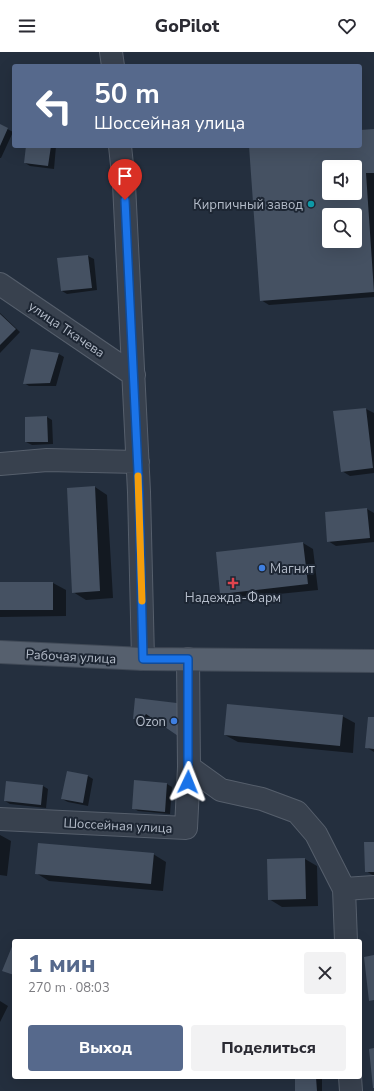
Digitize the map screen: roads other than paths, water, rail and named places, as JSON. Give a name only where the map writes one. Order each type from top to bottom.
[{"type":"main road","name":"Рабочая улица","points":[[0,652],[143,659]]},
{"type":"main road","points":[[143,659],[374,661]]},
{"type":"street","points":[[111,52],[113,64]]},
{"type":"street","points":[[120,148],[124,184],[138,462],[143,659]]},
{"type":"street","name":"улица Ткачева","points":[[0,284],[134,375]]},
{"type":"street","points":[[0,464],[47,460],[138,462]]},
{"type":"street","name":"Шоссейная улица","points":[[0,819],[186,828],[189,767],[188,659]]},
{"type":"street","points":[[189,767],[221,790],[262,799],[297,812],[316,834],[344,889],[346,939]]},
{"type":"street","points":[[344,889],[374,887]]},
{"type":"street","points":[[350,1079],[351,1091]]},
{"type":"place","name":"Кирпичный завод","points":[[311,204]]},
{"type":"place","name":"Магнит","points":[[262,568]]},
{"type":"place","name":"Надежда-Фарм","points":[[233,583]]},
{"type":"place","name":"Ozon","points":[[174,721]]}]
